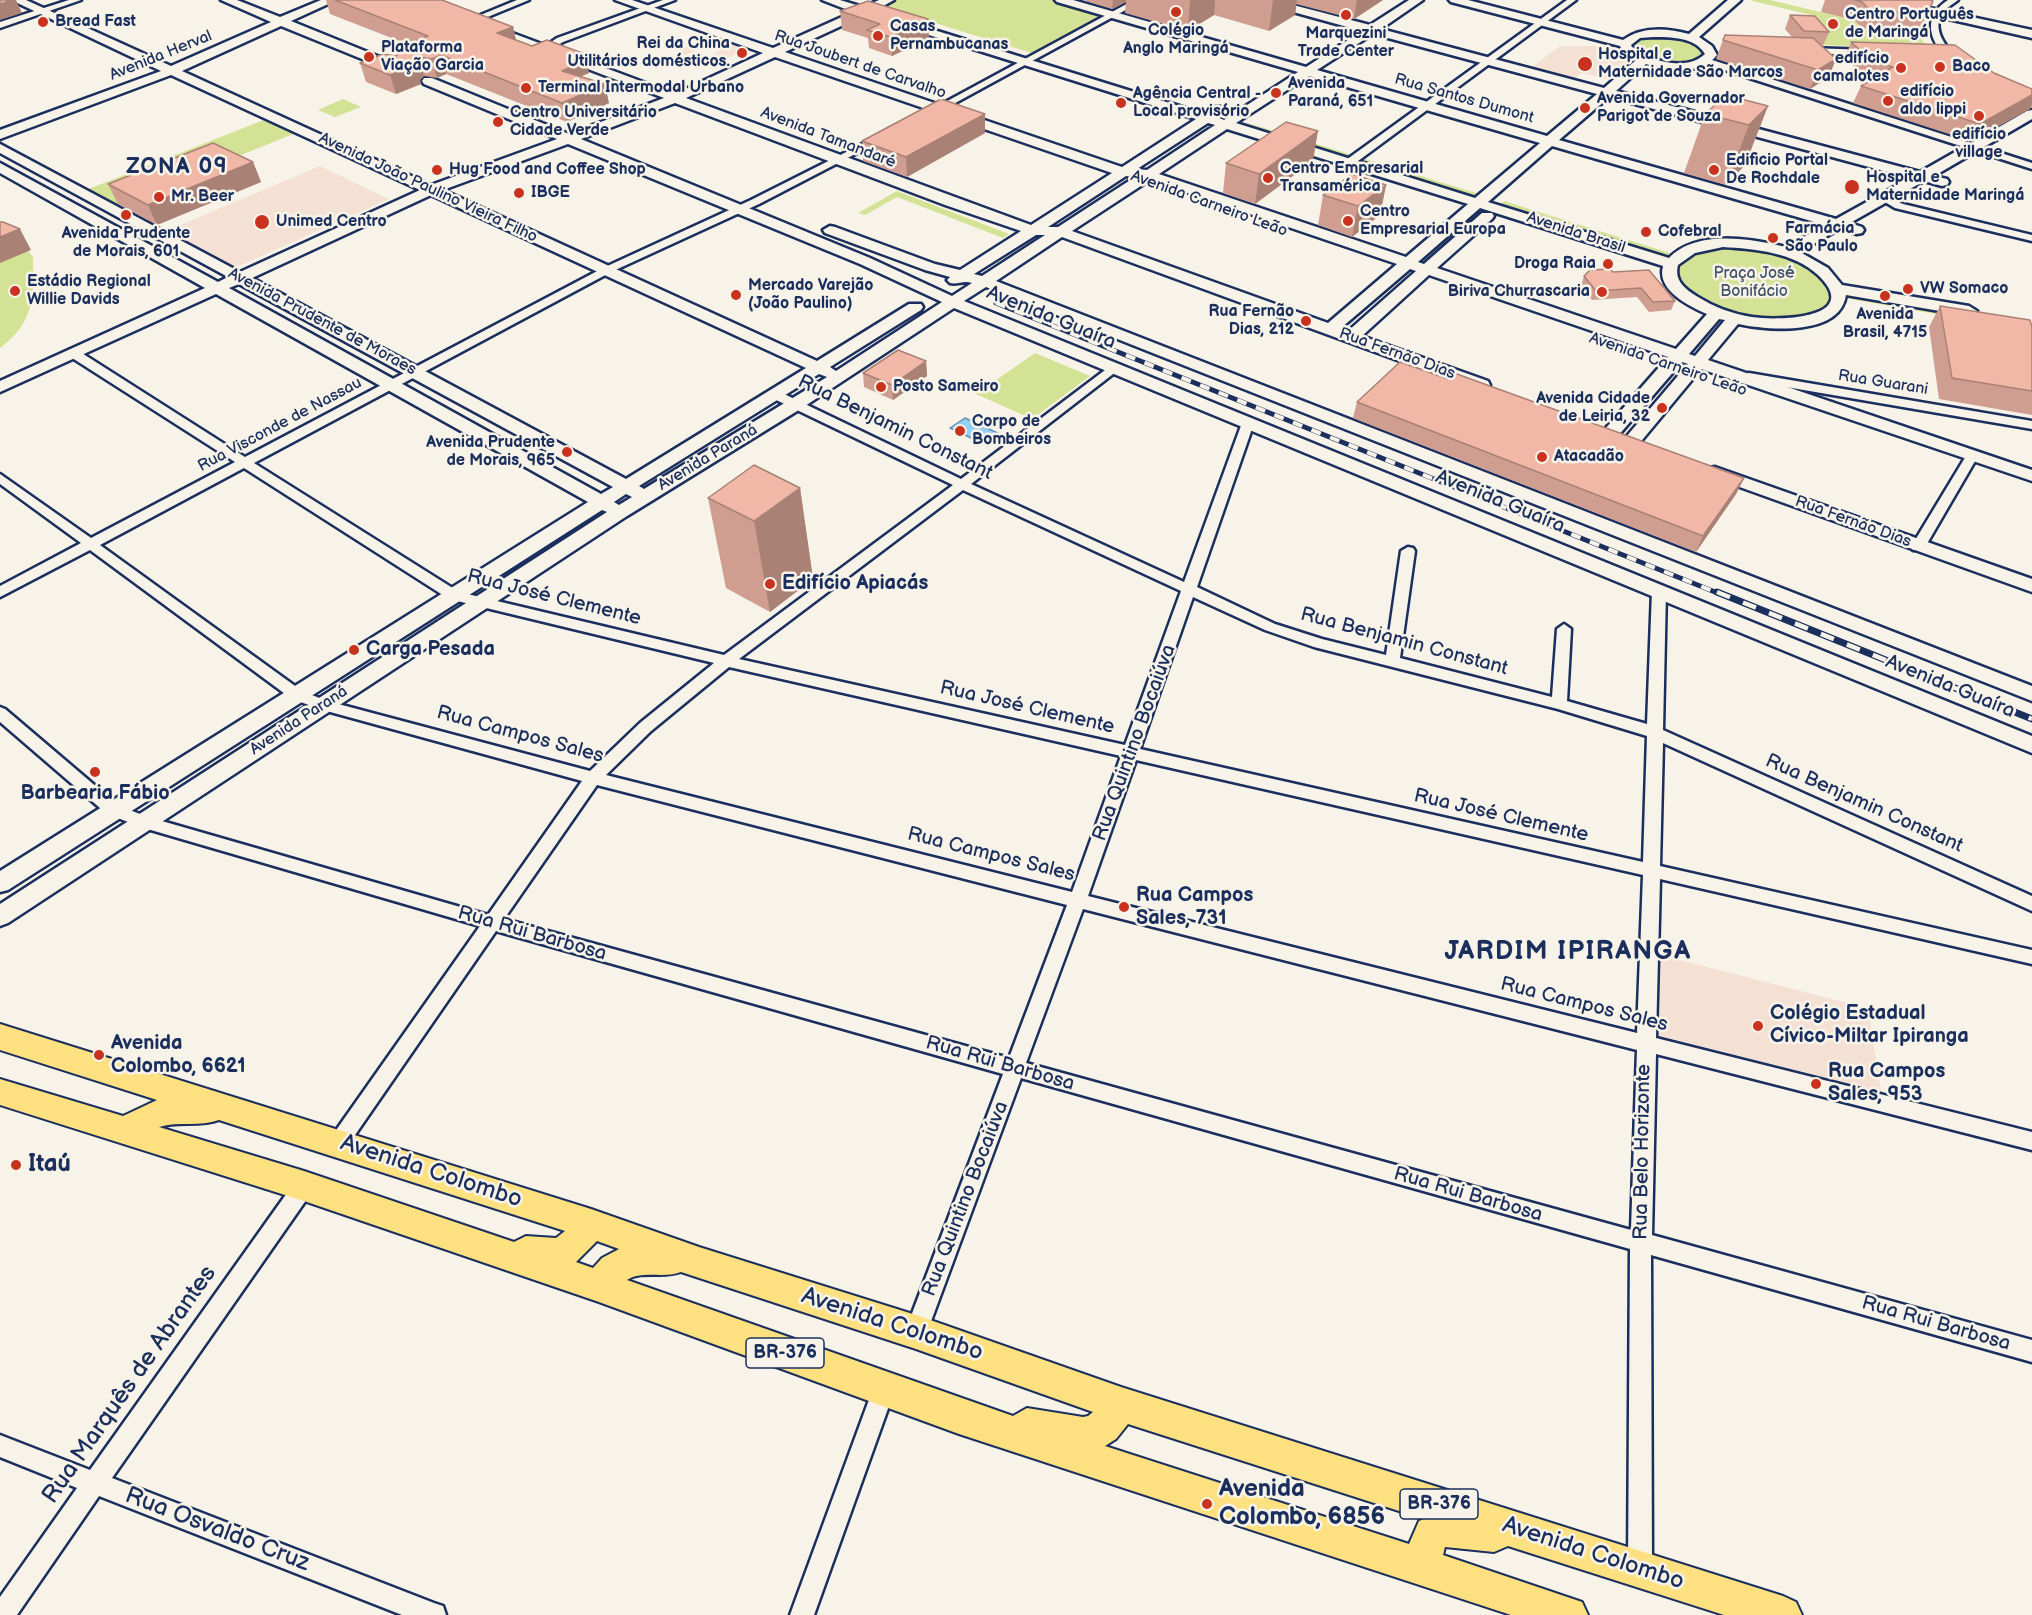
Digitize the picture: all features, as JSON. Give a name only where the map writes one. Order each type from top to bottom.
[{"type":"main road","name":"Avenida João Paulino Vieira Filho","points":[[17,0],[175,66]]},
{"type":"main road","name":"Avenida João Paulino Vieira Filho","points":[[38,0],[175,66],[434,184],[608,270],[839,376]]},
{"type":"main road","points":[[227,0],[280,17],[404,67]]},
{"type":"main road","points":[[250,0],[280,17]]},
{"type":"main road","name":"Avenida Herval","points":[[0,135],[85,103],[238,39],[315,0]]},
{"type":"main road","name":"Avenida Herval","points":[[280,17],[331,0]]},
{"type":"main road","name":"Rua Joubert de Carvalho","points":[[621,0],[1123,172]]},
{"type":"main road","name":"Avenida Brasil","points":[[828,0],[867,4],[1038,55],[1213,114]]},
{"type":"main road","name":"Rua Santos Dumont","points":[[1061,0],[1294,62],[1308,70],[1550,141],[1562,150],[1840,223],[1857,230]]},
{"type":"main road","points":[[1262,0],[1362,24],[1488,61],[1942,182]]},
{"type":"main road","points":[[1455,0],[1628,41],[1644,34],[1674,34],[1714,48],[1712,55],[1706,61],[1686,66],[1659,64],[1644,60],[1629,52],[1628,41]]},
{"type":"main road","points":[[1481,0],[1545,20]]},
{"type":"main road","points":[[1690,38],[1735,0]]},
{"type":"main road","points":[[1878,0],[2032,26]]},
{"type":"main road","points":[[1913,0],[1941,10],[2032,34]]},
{"type":"main road","points":[[1382,6],[1415,1]]},
{"type":"main road","name":"Avenida Paraná","points":[[1335,36],[1415,1]]},
{"type":"main road","points":[[0,387],[73,354],[234,274],[434,184],[478,161],[612,124],[671,96],[736,70],[810,27],[867,4]]},
{"type":"main road","points":[[434,184],[573,135],[622,112],[671,96],[704,77],[768,51],[801,41],[867,4]]},
{"type":"main road","name":"Avenida Brasil","points":[[867,4],[1026,62],[1233,120],[1674,258]]},
{"type":"main road","name":"Avenida Tamandaré","points":[[465,20],[1031,230]]},
{"type":"main road","points":[[1674,34],[1691,21]]},
{"type":"main road","name":"Avenida Paraná","points":[[0,883],[601,502],[899,317],[983,281],[1025,255],[1324,60],[1362,24]]},
{"type":"main road","points":[[801,41],[810,27]]},
{"type":"main road","points":[[1318,47],[1324,60]]},
{"type":"main road","points":[[1331,329],[1644,60]]},
{"type":"main road","points":[[1270,77],[1294,62]]},
{"type":"main road","points":[[1562,150],[1659,64]]},
{"type":"main road","name":"Avenida Herval","points":[[0,127],[175,66]]},
{"type":"main road","points":[[704,77],[736,70]]},
{"type":"main road","points":[[434,79],[573,135],[920,263],[983,281],[2032,694]]},
{"type":"main road","name":"Avenida Paraná","points":[[0,916],[620,512],[839,376],[899,335],[943,298],[962,276],[1031,230],[1213,114],[1238,100],[1270,95]]},
{"type":"main road","points":[[65,104],[85,103]]},
{"type":"main road","points":[[612,124],[622,112]]},
{"type":"main road","points":[[1789,252],[2032,114]]},
{"type":"main road","points":[[1803,260],[2032,131]]},
{"type":"main road","name":"Avenida Guaíra","points":[[573,135],[865,261],[943,298],[2032,745]]},
{"type":"main road","name":"Avenida Prudente de Moraes","points":[[0,148],[645,496]]},
{"type":"main road","points":[[1152,153],[1184,151]]},
{"type":"main road","points":[[478,161],[519,155]]},
{"type":"main road","name":"Avenida Prudente de Moraes","points":[[0,167],[620,512]]},
{"type":"main road","name":"Avenida Carneiro Leão","points":[[1123,172],[1968,462],[2032,476]]},
{"type":"main road","name":"Avenida João Paulino Vieira Filho","points":[[434,184],[623,262],[771,329]]},
{"type":"main road","points":[[1092,191],[1095,209]]},
{"type":"main road","points":[[1351,337],[1501,204]]},
{"type":"main road","name":"Rua Fernão Dias","points":[[1031,230],[1062,231],[1502,393]]},
{"type":"main road","points":[[1838,294],[1831,312],[1815,320],[1764,323],[1735,318],[1694,301],[1678,289],[1671,280],[1669,271],[1674,258],[1690,248],[1723,243],[1743,243],[1789,252],[1829,278],[1838,294],[1975,325]]},
{"type":"main road","points":[[991,256],[1025,255]]},
{"type":"main road","points":[[0,373],[211,285]]},
{"type":"main road","points":[[1838,294],[1989,315]]},
{"type":"main road","points":[[1654,449],[1605,431],[1717,312]]},
{"type":"main road","points":[[899,317],[899,335]]},
{"type":"main road","points":[[1632,441],[1735,318]]},
{"type":"main road","points":[[813,348],[834,358]]},
{"type":"main road","name":"Avenida Carneiro Leão","points":[[1693,368],[1728,374],[1968,462],[2032,491]]},
{"type":"main road","points":[[736,441],[746,414]]},
{"type":"main road","name":"Rua Fernão Dias","points":[[1697,465],[1918,547],[2032,586]]},
{"type":"main road","points":[[554,556],[564,526]]},
{"type":"main road","points":[[351,661],[405,652]]},
{"type":"main road","points":[[240,759],[261,718]]},
{"type":"main road","name":"Avenida Colombo","points":[[0,1037],[339,1142],[591,1224],[699,1263],[916,1332],[1121,1404],[1783,1615]]},
{"type":"main road","name":"BR-376","points":[[0,1092],[304,1186],[599,1286],[958,1416],[1569,1615]]},
{"type":"main road","points":[[127,1131],[143,1118],[157,1112],[181,1109],[242,1112]]},
{"type":"main road","points":[[467,1241],[548,1256],[563,1254],[574,1245],[591,1224]]},
{"type":"main road","points":[[599,1286],[608,1273],[621,1263],[638,1259],[699,1263]]},
{"type":"main road","points":[[958,1416],[1082,1434],[1095,1433],[1121,1404]]},
{"type":"main road","points":[[1422,1566],[1432,1534],[1446,1528],[1554,1541]]},
{"type":"street","points":[[0,25],[76,0]]},
{"type":"street","points":[[465,20],[525,0]]},
{"type":"street","points":[[545,49],[593,28],[671,0]]},
{"type":"street","points":[[918,119],[1140,0]]},
{"type":"street","points":[[1354,158],[1572,0]]},
{"type":"street","points":[[1954,0],[1941,10],[1934,21],[1934,33],[1938,43],[1961,67]]},
{"type":"street","points":[[1800,51],[1880,53]]},
{"type":"street","points":[[1937,55],[1949,56]]},
{"type":"street","points":[[1706,61],[2032,166]]},
{"type":"street","name":"Rua Visconde de Nassau","points":[[0,592],[623,262],[755,202],[897,129]]},
{"type":"street","points":[[1885,199],[1899,206],[2032,238]]},
{"type":"street","name":"Rua José Clemente","points":[[73,354],[454,596],[727,662],[2032,957]]},
{"type":"street","points":[[339,1142],[594,778],[620,749],[727,662],[963,485],[1113,368]]},
{"type":"street","name":"Rua Guarani","points":[[1728,374],[2032,424]]},
{"type":"street","name":"Rua Benjamin Constant","points":[[776,395],[963,485],[1294,636],[1559,704],[1654,732],[2032,904]]},
{"type":"street","name":"Rua Quintino Bocaiúva","points":[[916,1332],[1078,900],[1248,423]]},
{"type":"street","points":[[1918,547],[1968,462]]},
{"type":"street","name":"Rua Campos Sales","points":[[0,478],[297,695],[323,705],[594,778],[2032,1141]]},
{"type":"street","points":[[1392,662],[1408,550]]},
{"type":"street","name":"Rua Belo Horizonte","points":[[1640,1568],[1641,1242],[1659,591]]},
{"type":"street","points":[[1559,704],[1564,629]]},
{"type":"street","name":"Rua Rui Barbosa","points":[[0,713],[113,810],[144,822],[492,923],[2032,1351]]},
{"type":"street","name":"Rua Marquês de Abrantes","points":[[2,1615],[304,1186]]},
{"type":"street","points":[[802,1615],[884,1389]]},
{"type":"street","name":"Rua Osvaldo Cruz","points":[[0,1446],[434,1615]]},
{"type":"shaded area","points":[[710,37],[747,49],[712,65],[700,61],[723,49],[710,45],[686,55],[675,52]]},
{"type":"shaded area","name":"Hospital e Maternidade São Marcos","points":[[1560,46],[1615,46],[1636,61],[1614,81],[1582,73],[1575,78],[1532,67]]},
{"type":"shaded area","name":"Unimed Centro","points":[[320,166],[389,199],[228,271],[159,234]]},
{"type":"shaded area","name":"Colégio Estadual Cívico-Miltar Ipiranga","points":[[1648,952],[1868,1008],[1883,1103],[1645,1044]]},
{"type":"green space","points":[[888,0],[1061,0],[1113,15],[1038,55],[877,5]]},
{"type":"green space","name":"Centro Português de Maringá","points":[[1749,0],[1770,0],[1854,20],[1862,28],[1919,33],[1927,49],[1825,45],[1805,21],[1819,17]]},
{"type":"green space","points":[[1637,35],[1685,37],[1711,52],[1686,66],[1638,57],[1627,40]]},
{"type":"green space","points":[[343,99],[361,107],[335,117],[318,110]]},
{"type":"green space","points":[[274,116],[303,130],[110,208],[81,192]]},
{"type":"green space","points":[[1235,119],[1486,196],[1481,200],[1352,160]]},
{"type":"green space","points":[[897,191],[1009,234],[1003,238],[897,197],[865,215],[858,213]]},
{"type":"green space","name":"Praça José Bonifácio","points":[[1504,201],[1676,255],[1705,244],[1789,252],[1838,290],[2032,324],[2032,331],[1839,297],[1831,312],[1764,323],[1688,297],[1670,263],[1499,206]]},
{"type":"green space","name":"Estádio Regional Willie Davids","points":[[0,234],[17,238],[33,257],[33,271],[32,296],[26,318],[12,338],[0,348]]},
{"type":"green space","points":[[1035,353],[1090,376],[1032,419],[976,394]]},
{"type":"water","points":[[965,418],[1002,435],[988,446],[950,428]]},
{"type":"building","points":[[0,0],[12,0],[0,4]]},
{"type":"building","points":[[335,0],[442,0],[513,27],[497,33],[532,46],[547,40],[585,54],[568,61],[577,64],[562,71],[605,84],[562,103],[441,55],[432,59],[418,57],[414,61],[416,65],[390,75],[360,63],[383,54],[396,56],[400,52],[399,48],[428,36]]},
{"type":"building","points":[[1855,0],[1933,1],[1927,15],[1870,10],[1862,2]]},
{"type":"building","points":[[868,1],[928,19],[891,37],[867,30],[880,24],[840,11]]},
{"type":"building","points":[[1790,15],[1815,16],[1829,32],[1804,31]]},
{"type":"building","points":[[1725,35],[1813,38],[1836,59],[1818,70],[1723,40]]},
{"type":"building","points":[[1851,42],[1955,45],[1994,73],[2032,89],[2032,95],[1980,124],[1861,86],[1893,67],[1872,61]]},
{"type":"building","points":[[1726,95],[1768,106],[1749,125],[1705,114]]},
{"type":"building","points":[[941,99],[985,114],[906,157],[862,141]]},
{"type":"building","points":[[1286,122],[1318,131],[1259,174],[1226,163]]},
{"type":"building","points":[[213,143],[253,162],[148,205],[108,184]]},
{"type":"building","points":[[1352,174],[1386,185],[1358,206],[1323,195]]},
{"type":"building","points":[[0,222],[3,222],[20,229],[0,237]]},
{"type":"building","points":[[1610,269],[1613,272],[1649,270],[1675,301],[1653,302],[1641,288],[1596,291],[1584,276],[1590,270]]},
{"type":"building","points":[[1940,306],[2030,320],[2032,327],[2032,391],[1952,378]]},
{"type":"building","points":[[898,350],[926,361],[892,385],[863,373]]},
{"type":"building","name":"Atacadão","points":[[1400,362],[1448,379],[1454,373],[1744,478],[1703,536],[1357,402]]},
{"type":"building","points":[[754,465],[800,488],[754,521],[708,498]]},
{"type":"railway","points":[[996,303],[1720,594]]},
{"type":"railway","points":[[1717,592],[2032,719]]},
{"type":"place","name":"Colégio Anglo Maringá","points":[[1176,12]]},
{"type":"place","name":"Marquezini Trade Center","points":[[1346,15]]},
{"type":"place","name":"Bread Fast","points":[[43,22]]},
{"type":"place","name":"Centro Português de Maringá","points":[[1833,24]]},
{"type":"place","name":"Casas Pernambucanas","points":[[878,36]]},
{"type":"place","name":"Rei da China Utilitários domésticos.","points":[[742,53]]},
{"type":"place","name":"Plataforma Viação Garcia","points":[[369,57]]},
{"type":"place","name":"Hospital e Maternidade São Marcos","points":[[1585,64]]},
{"type":"place","name":"Baco","points":[[1940,67]]},
{"type":"place","name":"edifício camalotes","points":[[1901,68]]},
{"type":"place","name":"Terminal Intermodal Urbano","points":[[526,88]]},
{"type":"place","name":"Avenida Paraná, 651","points":[[1276,93]]},
{"type":"place","name":"edifício aldo lippi","points":[[1888,101]]},
{"type":"place","name":"Agência Central - Local provisório","points":[[1121,103]]},
{"type":"place","name":"Avenida Governador Parigot de Souza","points":[[1585,108]]},
{"type":"place","name":"edifício village","points":[[1979,116]]},
{"type":"place","name":"Centro Universitário Cidade Verde","points":[[498,122]]},
{"type":"place","name":"Hug Food and Coffee Shop","points":[[437,170]]},
{"type":"place","name":"Edificio Portal De Rochdale","points":[[1714,170]]},
{"type":"place","name":"Centro Empresarial Transamérica","points":[[1268,178]]},
{"type":"place","name":"Hospital e Maternidade Maringá","points":[[1852,187]]},
{"type":"place","name":"IBGE","points":[[519,193]]},
{"type":"place","name":"Mr. Beer","points":[[159,197]]},
{"type":"place","name":"Avenida Prudente de Morais, 601","points":[[126,215]]},
{"type":"place","name":"Centro Empresarial Europa","points":[[1348,221]]},
{"type":"place","name":"Unimed Centro","points":[[262,222]]},
{"type":"place","name":"Cofebral","points":[[1646,232]]},
{"type":"place","name":"Farmácia São Paulo","points":[[1773,238]]},
{"type":"place","name":"Droga Raia","points":[[1608,264]]},
{"type":"place","name":"VW Somaco","points":[[1908,289]]},
{"type":"place","name":"Estádio Regional Willie Davids","points":[[15,291]]},
{"type":"place","name":"Biriva Churrascaria","points":[[1602,292]]},
{"type":"place","name":"Mercado Varejão (João Paulino)","points":[[736,295]]},
{"type":"place","name":"Avenida Brasil, 4715","points":[[1885,296]]},
{"type":"place","name":"Rua Fernão Dias, 212","points":[[1306,321]]},
{"type":"place","name":"Posto Sameiro","points":[[881,387]]},
{"type":"place","name":"Avenida Cidade de Leiria, 32","points":[[1662,408]]},
{"type":"place","name":"Corpo de Bombeiros","points":[[960,431]]},
{"type":"place","name":"Avenida Prudente de Morais, 965","points":[[567,452]]},
{"type":"place","name":"Atacadão","points":[[1542,457]]},
{"type":"place","name":"Edifício Apiacás","points":[[770,584]]},
{"type":"place","name":"Carga Pesada","points":[[354,650]]},
{"type":"place","name":"Barbearia Fábio","points":[[95,772]]},
{"type":"place","name":"Rua Campos Sales, 731","points":[[1124,907]]},
{"type":"place","name":"Colégio Estadual Cívico-Miltar Ipiranga","points":[[1758,1026]]},
{"type":"place","name":"Avenida Colombo, 6621","points":[[99,1055]]},
{"type":"place","name":"Rua Campos Sales, 953","points":[[1816,1084]]},
{"type":"place","name":"Itaú","points":[[16,1165]]},
{"type":"place","name":"Avenida Colombo, 6856","points":[[1207,1504]]},
{"type":"district","name":"ZONA 09","points":[[177,167]]},
{"type":"district","name":"JARDIM IPIRANGA","points":[[1568,952]]}]
